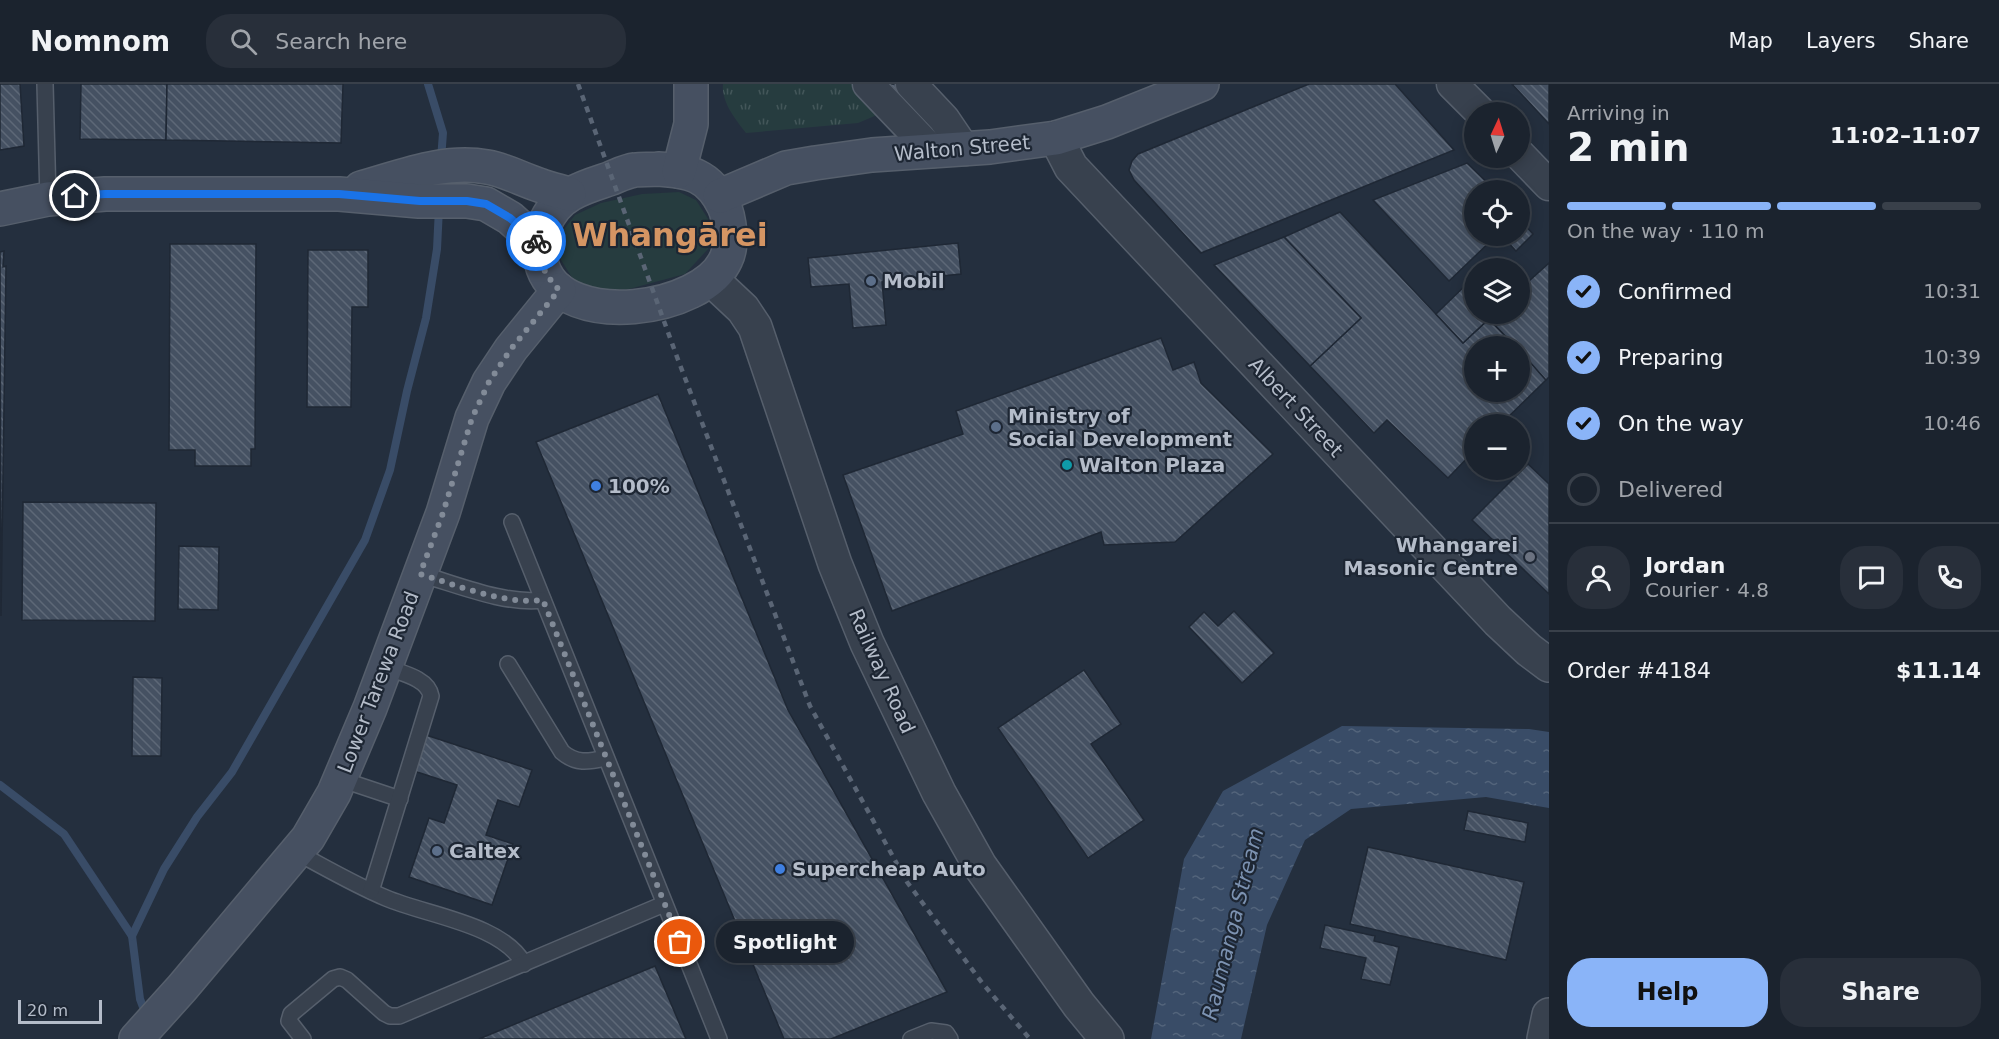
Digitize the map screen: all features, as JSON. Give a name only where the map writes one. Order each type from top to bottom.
[{"type":"main road","points":[[679,171],[691,124],[691,84]]},
{"type":"main road","name":"Walton Street","points":[[720,196],[786,168],[872,155],[965,150],[1056,138],[1107,122],[1202,84]]},
{"type":"main road","points":[[0,209],[48,199],[105,194],[339,194],[385,189],[432,168],[461,165],[487,167],[569,194]]},
{"type":"main road","points":[[634,170],[679,171],[695,174],[709,183],[720,196],[726,210],[729,224],[729,252],[726,261],[711,279],[678,297],[641,306],[623,307],[603,307],[580,302],[559,290],[545,273],[540,260],[542,230],[551,213],[569,194],[634,170]]},
{"type":"main road","points":[[385,189],[420,201],[467,201],[486,204],[510,218],[540,244]]},
{"type":"main road","name":"Lower Tarewa Road","points":[[136,1039],[308,838],[334,794],[443,513],[472,418],[489,382],[511,349],[559,290]]},
{"type":"street","points":[[868,84],[933,152]]},
{"type":"street","points":[[911,84],[944,119],[965,150]]},
{"type":"street","points":[[1452,84],[1469,102]]},
{"type":"street","name":"Albert Street","points":[[1056,138],[1066,160],[1079,176],[1498,621],[1549,665]]},
{"type":"street","points":[[1530,165],[1549,186]]},
{"type":"street","name":"Railway Road","points":[[711,279],[743,309],[755,327],[835,564],[867,643],[939,794],[980,867],[1079,1005],[1107,1039]]},
{"type":"street","points":[[1544,1039],[1549,1015]]},
{"type":"lane","points":[[45,84],[48,199]]},
{"type":"lane","points":[[512,522],[719,1039]]},
{"type":"lane","points":[[420,574],[507,599],[528,602],[543,600]]},
{"type":"lane","points":[[508,664],[562,752],[583,763],[605,758]]},
{"type":"lane","points":[[371,891],[431,696],[430,689],[425,683],[385,667]]},
{"type":"lane","points":[[340,779],[400,798]]},
{"type":"lane","points":[[296,852],[387,899],[467,925],[494,937],[512,946],[524,964]]},
{"type":"lane","points":[[303,1039],[290,1021],[291,1014],[333,979],[340,977],[347,980],[384,1013],[399,1016],[664,904]]},
{"type":"lane","points":[[911,1039],[932,1031],[946,1033],[950,1039]]},
{"type":"green space","points":[[723,84],[859,84],[879,105],[877,115],[858,123],[746,133],[727,104]]},
{"type":"green space","points":[[679,192],[696,200],[710,222],[708,249],[685,274],[629,289],[607,292],[576,284],[561,260],[558,237],[575,215],[601,203],[642,194]]},
{"type":"water","points":[[1342,726],[1529,729],[1549,732],[1549,808],[1486,797],[1351,809],[1305,840],[1267,925],[1241,1039],[1151,1039],[1184,859],[1223,791]]},
{"type":"building","points":[[0,84],[20,84],[24,146],[0,150]]},
{"type":"building","points":[[81,84],[167,84],[166,140],[80,139]]},
{"type":"building","points":[[167,84],[343,84],[341,143],[166,140]]},
{"type":"building","points":[[884,84],[897,84],[915,103],[909,110]]},
{"type":"building","points":[[1309,84],[1395,84],[1454,150],[1201,253],[1134,180],[1129,170],[1132,161],[1138,154]]},
{"type":"building","points":[[1512,84],[1549,84],[1549,124],[1530,102]]},
{"type":"building","points":[[1464,164],[1464,168],[1472,168],[1485,180],[1464,180],[1464,246],[1486,246],[1473,258],[1464,258],[1464,267],[1449,281],[1373,200]]},
{"type":"building","points":[[1340,212],[1464,342],[1464,402],[1524,402],[1511,414],[1464,414],[1464,461],[1448,478],[1387,420],[1374,433],[1310,366],[1361,318],[1284,237]]},
{"type":"building","points":[[1284,237],[1361,318],[1310,366],[1214,265]]},
{"type":"building","points":[[958,243],[961,274],[882,282],[886,325],[853,328],[849,284],[811,287],[808,258]]},
{"type":"building","points":[[170,244],[256,244],[255,449],[251,449],[251,466],[195,466],[195,450],[169,450]]},
{"type":"building","points":[[1511,246],[1521,246],[1516,251]]},
{"type":"building","points":[[308,250],[368,250],[368,307],[352,307],[351,407],[307,407]]},
{"type":"building","points":[[4,251],[3,267],[6,266],[1,616],[0,252]]},
{"type":"building","points":[[1549,263],[1549,377],[1546,380],[1530,362],[1530,336],[1505,336],[1494,324],[1530,324],[1530,280]]},
{"type":"building","points":[[1464,287],[1464,324],[1483,324],[1470,336],[1464,336],[1463,343],[1436,314]]},
{"type":"building","points":[[1484,324],[1494,324],[1505,336],[1471,336]]},
{"type":"building","name":"Walton Plaza","points":[[1161,338],[1173,370],[1194,362],[1201,383],[1273,454],[1175,542],[1104,545],[1101,532],[892,611],[843,475],[963,434],[956,411]]},
{"type":"building","points":[[1530,362],[1546,380],[1530,396]]},
{"type":"building","points":[[658,394],[788,710],[947,992],[831,1039],[784,1039],[536,442]]},
{"type":"building","name":"Whangarei Masonic Centre","points":[[1530,466],[1549,484],[1549,594],[1472,520],[1512,480],[1530,480]]},
{"type":"building","points":[[23,502],[156,503],[155,621],[22,620]]},
{"type":"building","points":[[179,546],[219,547],[218,610],[178,609]]},
{"type":"building","points":[[1234,611],[1274,653],[1242,683],[1189,627],[1204,612],[1218,626]]},
{"type":"building","points":[[1084,670],[1121,724],[1091,744],[1144,820],[1088,858],[998,728]]},
{"type":"building","points":[[133,677],[162,678],[161,756],[132,756]]},
{"type":"building","points":[[426,735],[532,770],[519,807],[498,800],[486,835],[513,844],[492,905],[409,877],[429,818],[444,823],[457,785],[414,771]]},
{"type":"building","points":[[1468,811],[1528,823],[1525,842],[1464,830]]},
{"type":"building","points":[[1368,847],[1524,882],[1506,960],[1350,924]]},
{"type":"building","points":[[1325,925],[1375,936],[1374,941],[1399,947],[1390,985],[1361,979],[1366,958],[1320,948]]},
{"type":"building","points":[[655,966],[686,1039],[479,1039]]},
{"type":"waterway","points":[[428,84],[443,133],[441,159]]},
{"type":"waterway","points":[[132,936],[164,869],[197,817],[232,772],[365,540],[390,470],[426,318],[437,249],[439,208]]},
{"type":"waterway","name":"Raumanga Stream","points":[[0,785],[64,834],[132,936],[140,999],[146,1015]]},
{"type":"railway","points":[[578,84],[677,357],[810,706],[907,882],[983,984],[1030,1039]]},
{"type":"way so far","points":[[536,241],[540,244],[540,260],[545,273],[559,290],[511,349],[489,382],[472,418],[443,513],[420,574],[507,599],[528,602],[543,600],[680,942]]},
{"type":"place","name":"Mobil","points":[[871,281]]},
{"type":"place","name":"Ministry of Social Development","points":[[996,427]]},
{"type":"place","name":"Walton Plaza","points":[[1067,465]]},
{"type":"place","name":"100%","points":[[596,486]]},
{"type":"place","name":"Whangarei Masonic Centre","points":[[1530,557]]},
{"type":"place","name":"Caltex","points":[[437,851]]},
{"type":"place","name":"Supercheap Auto","points":[[780,869]]},
{"type":"place","name":"Spotlight","points":[[680,942]]},
{"type":"district","name":"Whangārei","points":[[670,235]]},
{"type":"route","points":[[75,196],[339,194],[420,201],[467,201],[486,204],[510,218],[536,241]]}]
